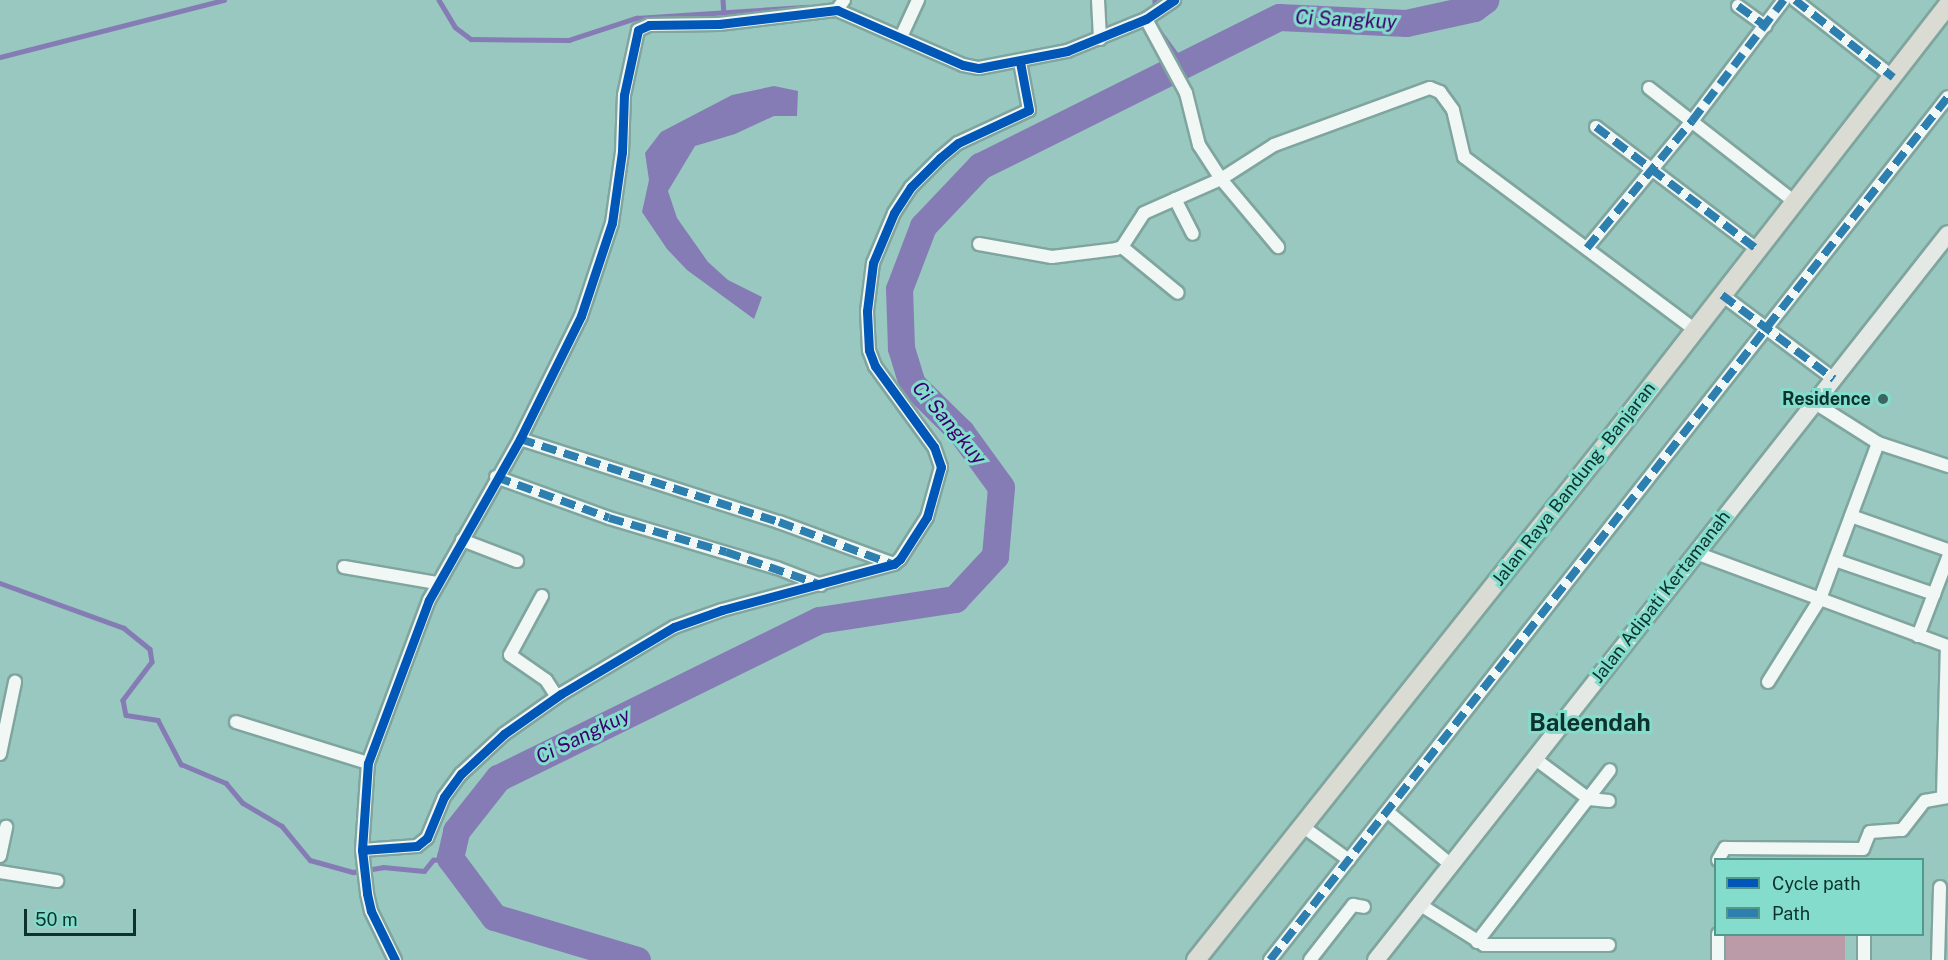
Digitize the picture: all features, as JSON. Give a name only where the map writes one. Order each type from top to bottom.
[{"type":"main road","name":"Jalan Raya Bandung - Banjaran","points":[[1196,960],[1758,250],[1948,5]]},
{"type":"main road","name":"Jalan Adipati Kertamanah","points":[[1376,960],[1948,234]]},
{"type":"street","points":[[901,37],[918,0]]},
{"type":"street","points":[[1098,0],[1100,39]]},
{"type":"street","points":[[395,960],[371,911],[363,862],[368,763],[385,710],[437,583],[496,477],[520,439],[569,345],[612,223],[624,95],[638,30],[649,26],[719,24],[840,5],[901,37],[971,67],[1020,62],[1067,51],[1148,24],[1174,0]]},
{"type":"street","points":[[1587,248],[1692,122],[1767,26],[1784,0]]},
{"type":"street","points":[[1795,0],[1893,77]]},
{"type":"street","points":[[1738,6],[1767,26]]},
{"type":"street","points":[[1148,24],[1186,93],[1199,146],[1221,179],[1278,247]]},
{"type":"street","points":[[363,862],[417,846],[427,838],[444,796],[461,774],[504,734],[557,697],[674,627],[722,610],[894,564],[927,517],[941,467],[934,447],[875,366],[869,350],[867,312],[873,264],[894,213],[911,187],[940,158],[958,143],[1029,110],[1020,62]]},
{"type":"street","points":[[1122,247],[1144,213],[1221,179],[1274,145],[1430,88],[1440,92],[1454,110],[1464,157],[1695,330]]},
{"type":"street","points":[[1649,88],[1795,202]]},
{"type":"street","points":[[1270,960],[1767,331],[1948,97]]},
{"type":"street","points":[[1596,127],[1654,168],[1758,250]]},
{"type":"street","points":[[1175,199],[1193,234]]},
{"type":"street","points":[[978,244],[1052,256],[1122,247],[1178,293]]},
{"type":"street","points":[[1722,295],[1767,331],[1834,379]]},
{"type":"street","points":[[1815,403],[1878,443],[1948,466]]},
{"type":"street","points":[[520,439],[779,522],[894,564]]},
{"type":"street","points":[[1768,682],[1820,599],[1878,443]]},
{"type":"street","points":[[496,477],[609,518],[736,555],[821,585]]},
{"type":"street","points":[[1851,516],[1948,550]]},
{"type":"street","points":[[462,540],[517,561]]},
{"type":"street","points":[[1696,553],[1947,646],[1946,796],[1925,801],[1902,830],[1870,832],[1863,854],[1725,849],[1719,858]]},
{"type":"street","points":[[1918,636],[1948,557]]},
{"type":"street","points":[[1835,560],[1934,594]]},
{"type":"street","points":[[344,567],[437,583]]},
{"type":"street","points":[[542,596],[510,655],[546,680],[557,697]]},
{"type":"street","points":[[0,754],[15,682]]},
{"type":"street","points":[[236,722],[368,763]]},
{"type":"street","points":[[1534,758],[1589,799],[1609,801]]},
{"type":"street","points":[[1477,942],[1610,770]]},
{"type":"street","points":[[1388,812],[1450,864]]},
{"type":"street","points":[[1302,826],[1349,860]]},
{"type":"street","points":[[0,856],[6,827]]},
{"type":"street","points":[[0,872],[57,881]]},
{"type":"street","points":[[1938,960],[1940,887]]},
{"type":"street","points":[[1419,904],[1477,942],[1492,946],[1609,945]]},
{"type":"street","points":[[1310,960],[1353,905],[1364,907]]},
{"type":"street","points":[[1718,936],[1718,960]]},
{"type":"street","points":[[1864,936],[1864,960]]},
{"type":"shaded area","points":[[774,86],[798,91],[797,116],[774,116],[735,134],[695,146],[668,191],[677,218],[708,262],[728,280],[762,297],[754,319],[687,270],[667,249],[642,212],[649,180],[645,153],[661,132],[732,95]]},
{"type":"shaded area","points":[[1721,936],[1845,936],[1845,960],[1721,960]]},
{"type":"waterway","points":[[0,57],[224,0]]},
{"type":"waterway","points":[[439,0],[455,27],[471,39],[569,40],[636,18],[808,7]]},
{"type":"waterway","points":[[723,0],[724,14]]},
{"type":"waterway","points":[[1155,0],[1155,25],[1184,65]]},
{"type":"waterway","name":"Ci Sangkuy","points":[[637,960],[494,917],[450,858],[456,831],[498,778],[819,620],[955,599],[995,556],[1001,487],[961,432],[912,384],[901,348],[899,289],[923,226],[980,166],[1279,17],[1406,23],[1474,8],[1485,0]]},
{"type":"waterway","points":[[0,583],[124,628],[150,649],[152,662],[123,700],[126,715],[158,720],[181,764],[226,783],[243,803],[282,826],[310,860],[353,872],[383,867],[424,871],[433,860],[450,858]]},
{"type":"marked path","points":[[1587,248],[1692,121],[1784,0]]},
{"type":"marked path","points":[[1795,0],[1893,77]]},
{"type":"marked path","points":[[1738,6],[1766,26]]},
{"type":"marked path","points":[[1270,960],[1948,97]]},
{"type":"marked path","points":[[1596,127],[1758,250]]},
{"type":"marked path","points":[[1722,295],[1834,379]]},
{"type":"marked path","points":[[520,439],[779,522],[892,564]]},
{"type":"marked path","points":[[496,477],[609,518],[726,552],[818,584]]},
{"type":"cycle path","points":[[395,960],[371,911],[367,893],[362,850],[368,763],[429,600],[520,439],[581,316],[612,223],[622,152],[624,95],[638,30],[649,25],[719,24],[837,10],[963,65],[979,68],[1067,51],[1146,19],[1174,0]]},
{"type":"cycle path","points":[[362,850],[417,846],[427,838],[444,797],[461,774],[504,734],[561,694],[674,627],[722,610],[894,564],[900,559],[927,517],[941,467],[934,447],[875,366],[869,350],[867,311],[873,263],[894,213],[911,187],[940,158],[958,143],[1029,110],[1020,62]]},
{"type":"place","name":"Residence","points":[[1883,399]]},
{"type":"district","name":"Baleendah","points":[[1590,723]]}]
